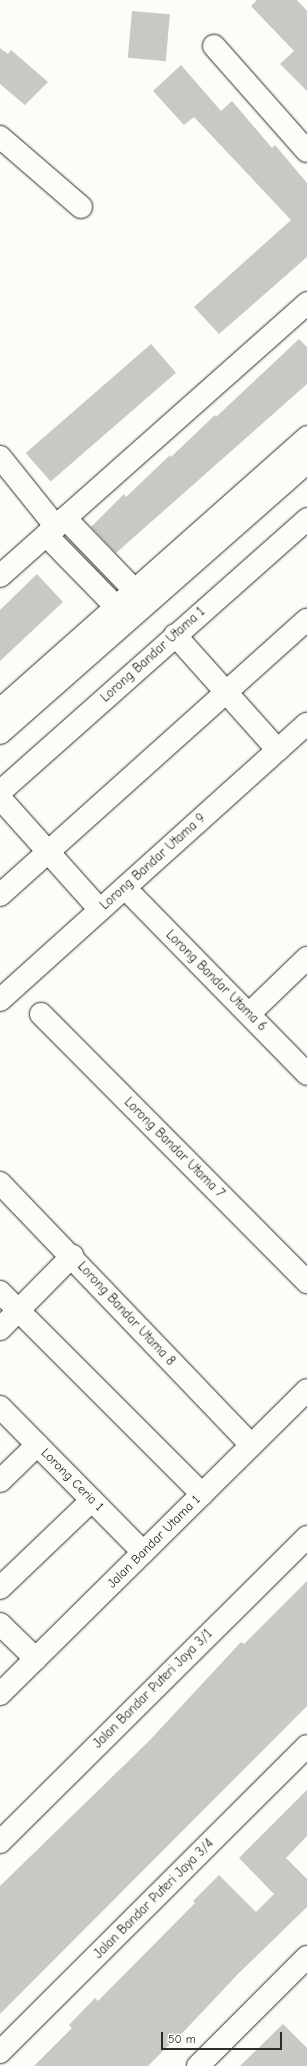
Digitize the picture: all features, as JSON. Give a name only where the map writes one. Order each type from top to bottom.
[{"type":"street","points":[[214,46],[307,151]]},
{"type":"street","points":[[0,138],[81,207]]},
{"type":"street","points":[[0,576],[307,303]]},
{"type":"street","points":[[141,597],[307,437]]},
{"type":"street","points":[[0,457],[56,527],[94,584],[122,613]]},
{"type":"street","points":[[0,710],[122,613],[307,462]]},
{"type":"street","name":"Lorong Bandar Utama 1","points":[[0,792],[307,518]]},
{"type":"street","points":[[56,527],[112,568],[141,597]]},
{"type":"street","points":[[94,584],[112,568]]},
{"type":"street","points":[[0,733],[122,613]]},
{"type":"street","points":[[0,894],[307,620]]},
{"type":"street","points":[[175,635],[278,750]]},
{"type":"street","name":"Lorong Bandar Utama 9","points":[[0,1000],[307,724]]},
{"type":"street","points":[[0,798],[100,910]]},
{"type":"street","name":"Lorong Bandar Utama 6","points":[[124,888],[307,1074]]},
{"type":"street","points":[[249,1014],[307,958]]},
{"type":"street","name":"Lorong Bandar Utama 7","points":[[41,1014],[307,1282]]},
{"type":"street","name":"Lorong Bandar Utama 8","points":[[0,1183],[72,1256],[251,1445]]},
{"type":"street","points":[[0,1329],[72,1256]]},
{"type":"street","points":[[0,1292],[202,1494]]},
{"type":"street","name":"Jalan Bandar Utama 1","points":[[0,1694],[307,1390]]},
{"type":"street","name":"Lorong Ceria 1","points":[[0,1407],[143,1552]]},
{"type":"street","points":[[0,1481],[38,1445]]},
{"type":"street","points":[[0,1588],[92,1500]]},
{"type":"street","name":"Jalan Bandar Puteri Jaya 3/1","points":[[0,1842],[307,1537]]},
{"type":"street","points":[[0,1624],[36,1659]]},
{"type":"street","name":"Jalan Bandar Puteri Jaya 3/4","points":[[0,2052],[307,1746]]},
{"type":"street","points":[[198,2066],[307,1957]]},
{"type":"building","points":[[257,0],[297,0],[307,11],[307,91],[280,64],[294,51],[251,6]]},
{"type":"building","points":[[132,11],[170,14],[166,61],[128,58]]},
{"type":"building","points":[[0,48],[8,54],[11,50],[48,82],[25,105],[0,84]]},
{"type":"building","points":[[181,65],[221,111],[232,101],[272,148],[275,145],[307,183],[307,257],[219,334],[194,307],[291,220],[194,117],[184,125],[153,91]]},
{"type":"building","points":[[299,339],[307,347],[307,384],[116,553],[91,527],[124,494],[126,497],[215,415],[216,417]]},
{"type":"building","points":[[151,344],[176,373],[51,482],[26,453]]},
{"type":"building","points":[[37,574],[63,602],[0,661],[0,610]]},
{"type":"building","points":[[307,1581],[307,1706],[0,2014],[0,1886],[149,1741],[241,1642],[244,1644]]},
{"type":"building","points":[[307,1790],[307,1836],[286,1858],[307,1879],[307,1907],[238,1974],[172,2044],[171,2043],[148,2066],[34,2066],[72,2028],[69,2025],[95,1998],[98,2001],[195,1903],[193,1901],[219,1875],[256,1912],[274,1894],[239,1858]]},
{"type":"building","points":[[283,2024],[307,2048],[307,2066],[240,2066]]}]
